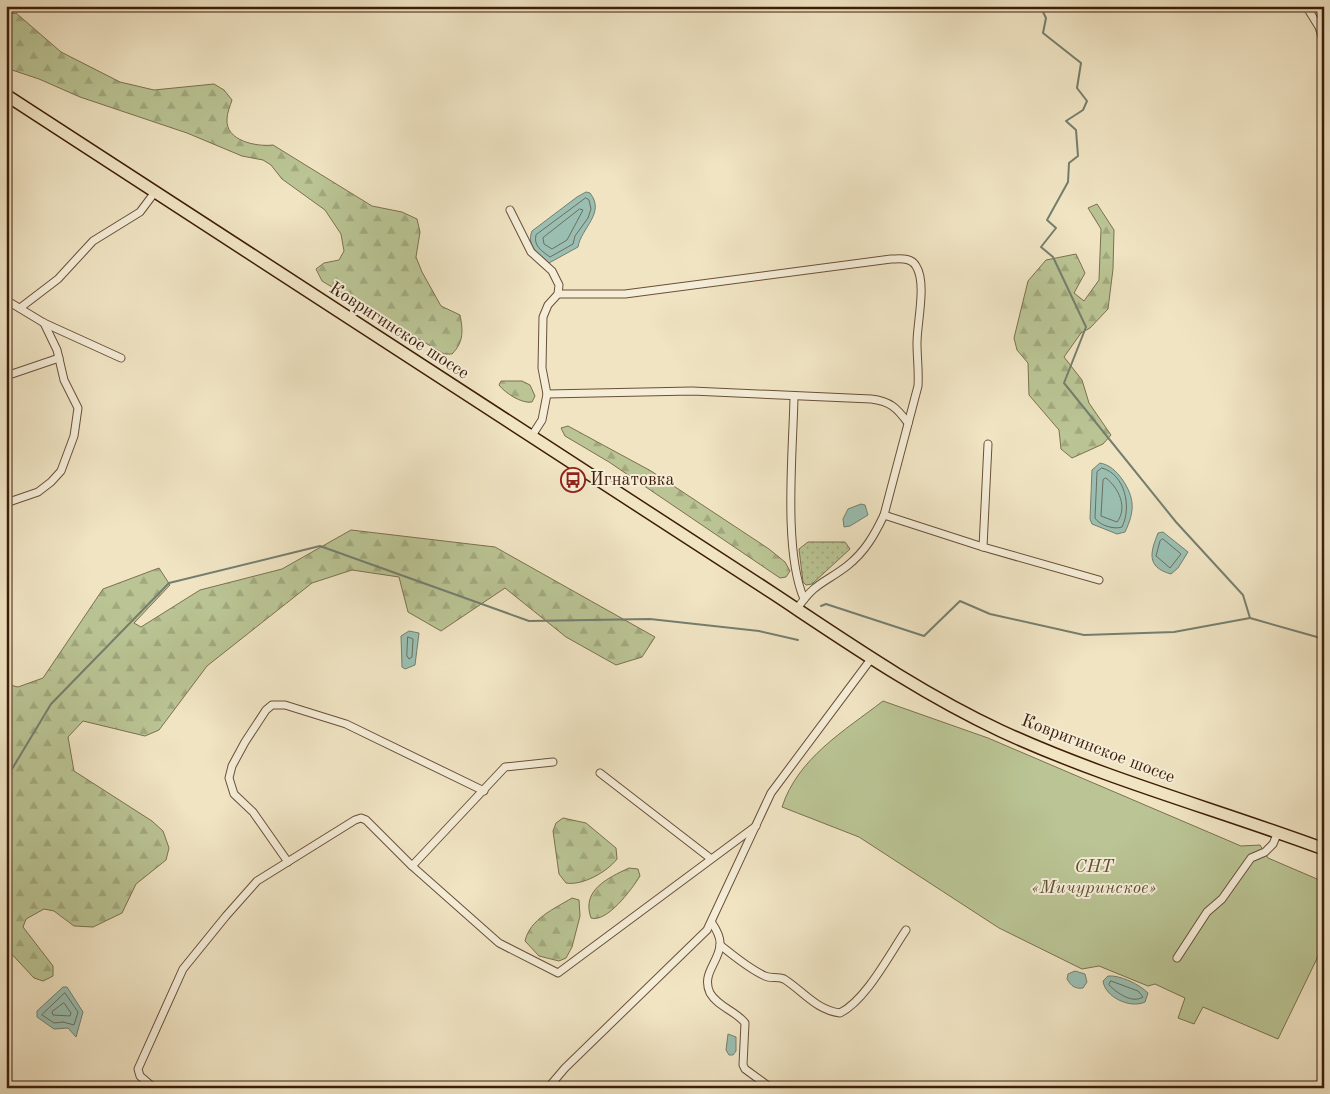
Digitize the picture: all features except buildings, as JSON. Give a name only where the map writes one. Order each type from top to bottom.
[{"type":"main road","name":"Ковригинское шоссе","points":[[6,95],[531,438],[774,594],[800,604],[871,659],[938,700],[1002,731],[1128,781],[1324,849]]},
{"type":"street","points":[[1306,6],[1319,27],[1324,42]]},
{"type":"street","points":[[20,308],[58,279],[93,241],[140,212],[155,192]]},
{"type":"street","points":[[510,210],[531,252],[556,276],[558,294]]},
{"type":"street","points":[[531,438],[542,420],[547,394],[542,368],[542,317],[548,305],[558,294],[624,294],[803,272],[854,262],[906,259],[917,267],[921,282],[917,345],[920,368],[918,386],[884,515],[877,531],[858,557],[821,581],[800,604]]},
{"type":"street","points":[[6,300],[44,323],[121,358]]},
{"type":"street","points":[[6,503],[38,492],[56,477],[61,472],[74,436],[78,408],[64,380],[59,358],[44,323]]},
{"type":"street","points":[[6,376],[59,358]]},
{"type":"street","points":[[547,394],[692,391],[884,400],[893,404],[908,423]]},
{"type":"street","points":[[794,397],[792,530],[800,604]]},
{"type":"street","points":[[983,547],[988,444]]},
{"type":"street","points":[[884,515],[983,547],[1099,580]]},
{"type":"street","points":[[548,1088],[565,1068],[698,941],[712,923],[728,882],[772,793],[871,659]]},
{"type":"street","points":[[288,862],[253,812],[234,794],[229,778],[232,766],[245,742],[272,705],[285,705],[346,724],[484,791]]},
{"type":"street","points":[[412,866],[504,768],[553,762]]},
{"type":"street","points":[[600,773],[710,858]]},
{"type":"street","points":[[154,1088],[140,1076],[138,1069],[183,969],[257,881],[355,820],[362,818],[499,944],[558,973],[710,858],[756,826]]},
{"type":"street","points":[[1177,958],[1207,912],[1222,899],[1251,858],[1265,852],[1273,844],[1278,832]]},
{"type":"street","points":[[712,923],[718,933],[720,945],[707,976],[708,986],[714,999],[746,1023],[743,1065],[745,1069],[771,1088]]},
{"type":"street","points":[[720,945],[753,970],[767,977],[777,976],[784,979],[820,1007],[840,1013],[852,1007],[861,997],[906,930]]},
{"type":"green space","points":[[16,13],[61,52],[120,82],[154,90],[214,84],[224,90],[232,100],[227,119],[231,133],[236,137],[259,145],[273,145],[372,206],[402,212],[417,219],[420,232],[416,257],[422,272],[441,306],[460,315],[462,336],[456,349],[452,354],[444,354],[322,281],[316,269],[324,263],[339,260],[344,251],[341,234],[325,210],[282,179],[271,165],[263,160],[242,156],[187,133],[80,97],[39,79],[6,68],[6,15]]},
{"type":"green space","points":[[1097,204],[1114,230],[1113,269],[1108,309],[1090,328],[1081,333],[1064,357],[1082,380],[1089,403],[1111,435],[1103,444],[1072,458],[1061,449],[1059,430],[1029,395],[1028,363],[1017,350],[1014,338],[1028,281],[1046,260],[1076,254],[1085,273],[1074,293],[1084,301],[1099,280],[1101,229],[1088,208]]},
{"type":"green space","points":[[501,381],[522,381],[530,385],[535,396],[532,402],[519,400],[509,394],[499,385]]},
{"type":"green space","points":[[568,426],[651,471],[769,549],[785,562],[790,571],[786,577],[780,578],[609,462],[565,436],[561,428]]},
{"type":"green space","points":[[351,530],[495,547],[655,637],[642,657],[616,665],[566,637],[505,588],[441,631],[408,612],[399,577],[352,570],[312,583],[207,666],[159,730],[145,736],[83,721],[68,737],[74,771],[152,821],[163,831],[169,848],[166,860],[136,884],[122,913],[93,927],[74,926],[54,911],[44,909],[26,919],[23,927],[53,966],[53,976],[43,981],[34,978],[6,948],[6,684],[18,687],[43,678],[103,589],[159,568],[170,585],[134,623],[141,627],[200,590],[282,569]]},
{"type":"green space","points":[[808,542],[845,542],[850,549],[812,584],[806,585],[803,582],[799,549]]},
{"type":"green space","name":"СНТ «Мичуринское»","points":[[883,701],[988,738],[1241,846],[1260,845],[1268,858],[1324,882],[1324,944],[1278,1039],[1203,1007],[1194,1024],[1178,1018],[1185,998],[1155,984],[1148,986],[1099,966],[1082,969],[999,928],[859,837],[782,807],[789,790],[811,760],[838,735]]},
{"type":"green space","points":[[563,818],[586,823],[616,848],[617,859],[613,864],[587,880],[566,883],[559,874],[553,831],[556,823]]},
{"type":"green space","points":[[629,868],[638,869],[640,876],[631,889],[619,904],[611,910],[597,918],[591,918],[590,900],[598,886]]},
{"type":"green space","points":[[572,898],[579,900],[580,916],[572,947],[566,958],[559,961],[539,956],[525,941],[528,933],[544,915]]},
{"type":"water","points":[[586,192],[590,193],[594,200],[594,214],[578,247],[549,263],[534,250],[531,241],[532,231]]},
{"type":"water","points":[[1100,463],[1107,465],[1115,471],[1129,492],[1132,511],[1125,532],[1117,534],[1092,524],[1090,519],[1092,470]]},
{"type":"water","points":[[861,504],[865,505],[868,515],[850,526],[844,527],[843,519],[848,509]]},
{"type":"water","points":[[1163,532],[1188,552],[1178,568],[1171,574],[1157,567],[1152,558],[1153,546],[1158,533]]},
{"type":"water","points":[[409,631],[419,633],[415,665],[405,669],[402,667],[401,636]]},
{"type":"water","points":[[1075,971],[1085,974],[1087,982],[1083,988],[1070,984],[1067,979],[1068,974]]},
{"type":"water","points":[[1108,976],[1124,979],[1140,986],[1148,993],[1145,1002],[1132,1004],[1113,997],[1108,992],[1103,981]]},
{"type":"water","points":[[63,987],[67,987],[83,1012],[76,1037],[68,1028],[54,1029],[37,1017],[37,1011]]},
{"type":"water","points":[[728,1034],[736,1037],[736,1051],[733,1055],[729,1055],[726,1050]]},
{"type":"waterway","points":[[1023,6],[1028,11],[1041,8],[1046,18],[1043,33],[1081,63],[1077,88],[1087,101],[1083,110],[1066,121],[1076,130],[1078,156],[1069,163],[1068,182],[1047,220],[1056,228],[1041,247],[1053,257],[1086,327],[1064,383],[1176,522],[1243,595],[1250,618],[1324,639]]},
{"type":"waterway","points":[[6,779],[51,704],[169,583],[320,546],[529,621],[650,619],[759,631],[798,640]]},
{"type":"waterway","points":[[821,606],[826,604],[924,636],[960,601],[990,614],[1084,635],[1174,632],[1250,618]]},
{"type":"place","name":"Игнатовка","points":[[573,480]]}]
